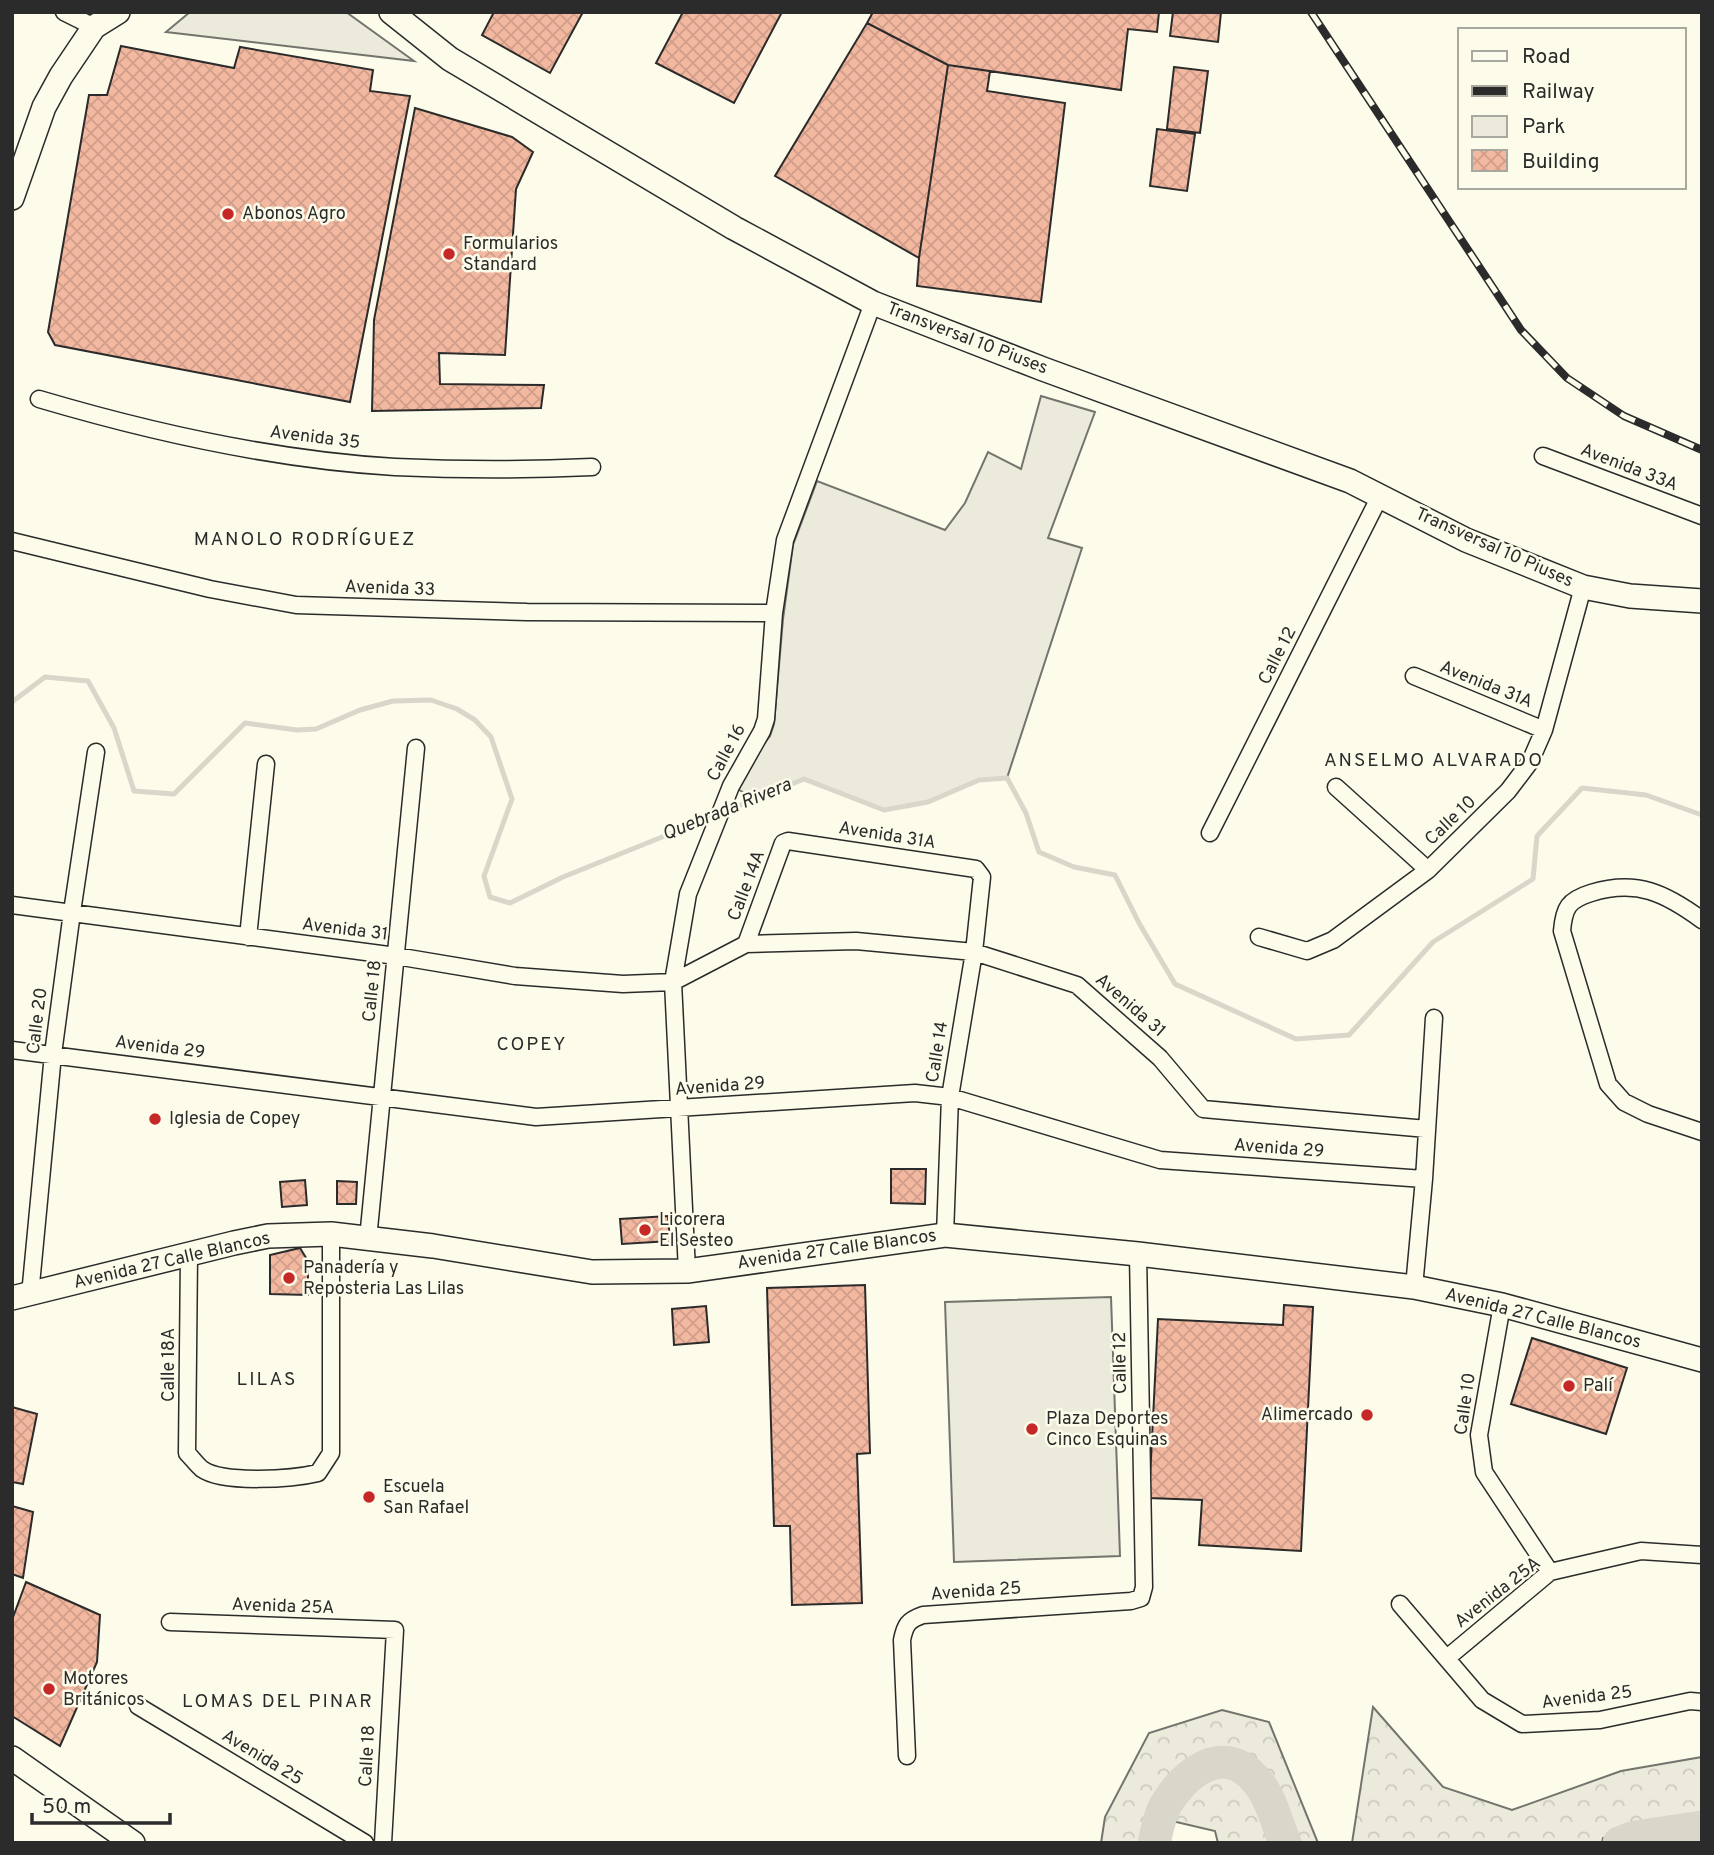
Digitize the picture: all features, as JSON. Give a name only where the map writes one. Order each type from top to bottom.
[{"type":"main road","points":[[12,198],[44,107],[61,76],[94,27],[118,12]]},
{"type":"main road","name":"Transversal 10 Piuses","points":[[391,12],[450,59],[734,228],[873,303],[1350,481],[1466,540],[1583,587],[1630,596],[1702,601]]},
{"type":"main road","name":"Avenida 27 Calle Blancos","points":[[21,1297],[268,1236],[331,1234],[368,1238],[592,1272],[687,1271],[945,1235],[1138,1254],[1414,1287],[1502,1305],[1702,1360]]},
{"type":"main road","points":[[12,1758],[133,1843]]},
{"type":"street","points":[[64,12],[94,27]]},
{"type":"street","name":"Calle 16","points":[[687,1271],[673,982],[688,894],[731,786],[766,719],[774,613],[785,540],[873,303]]},
{"type":"street","name":"Avenida 35","points":[[39,399],[108,419],[173,433],[239,447],[321,459],[394,467],[529,470],[592,467]]},
{"type":"street","name":"Avenida 33A","points":[[1543,456],[1702,516]]},
{"type":"street","name":"Calle 12","points":[[1210,833],[1380,496]]},
{"type":"street","name":"Avenida 33","points":[[12,541],[209,589],[296,605],[527,612],[774,613]]},
{"type":"street","name":"Calle 10","points":[[1259,937],[1307,951],[1333,940],[1428,870],[1508,791],[1530,762],[1544,730],[1583,587]]},
{"type":"street","name":"Avenida 31A","points":[[1414,676],[1544,730]]},
{"type":"street","name":"Calle 18","points":[[368,1238],[416,748]]},
{"type":"street","name":"Calle 20","points":[[21,1297],[96,752]]},
{"type":"street","points":[[248,937],[266,764]]},
{"type":"street","points":[[1336,787],[1428,870]]},
{"type":"street","name":"Avenida 31A","points":[[783,843],[788,841],[973,868],[979,871],[982,877]]},
{"type":"street","name":"Calle 14A","points":[[673,982],[746,944],[776,869],[783,843]]},
{"type":"street","name":"Calle 14","points":[[945,1235],[950,1097],[974,951],[982,877]]},
{"type":"street","points":[[1702,920],[1657,892],[1636,887],[1610,887],[1576,897],[1564,912],[1562,931],[1608,1084],[1624,1102],[1648,1114],[1702,1132]]},
{"type":"street","name":"Avenida 31","points":[[12,905],[396,956],[515,976],[623,984],[673,982]]},
{"type":"street","name":"Avenida 31","points":[[746,944],[856,942],[974,951],[1077,985],[1160,1058],[1203,1109],[1427,1129]]},
{"type":"street","points":[[1414,1287],[1434,1018]]},
{"type":"street","name":"Avenida 29","points":[[12,1050],[536,1117],[915,1093],[950,1097],[1160,1160],[1424,1179]]},
{"type":"street","name":"Calle 18A","points":[[189,1254],[187,1452],[204,1470],[231,1478],[295,1478],[318,1473],[331,1453],[331,1234]]},
{"type":"street","name":"Calle 12","points":[[1138,1254],[1144,1587],[1141,1598]]},
{"type":"street","name":"Calle 10","points":[[1502,1305],[1479,1435],[1484,1472],[1550,1572]]},
{"type":"street","name":"Avenida 25A","points":[[1447,1658],[1550,1572],[1641,1551],[1702,1555]]},
{"type":"street","name":"Avenida 25","points":[[906,1756],[902,1640],[905,1626],[911,1618],[1131,1601],[1141,1598]]},
{"type":"street","name":"Avenida 25","points":[[1401,1604],[1482,1700],[1522,1724],[1600,1720],[1690,1701],[1702,1702]]},
{"type":"street","name":"Avenida 25A","points":[[170,1622],[395,1630]]},
{"type":"street","name":"Calle 18","points":[[383,1843],[395,1630]]},
{"type":"street","name":"Avenida 25","points":[[138,1706],[365,1843]]},
{"type":"green space","points":[[1041,396],[1095,412],[1048,538],[1082,548],[1007,778],[979,780],[928,802],[884,810],[804,779],[755,799],[734,787],[770,736],[774,724],[783,619],[793,545],[817,481],[945,530],[965,503],[988,452],[1021,469]]},
{"type":"green space","name":"Plaza Deportes Cinco Esquinas","points":[[1111,1297],[1120,1556],[954,1562],[945,1302]]},
{"type":"green space","points":[[1373,1707],[1443,1787],[1512,1810],[1621,1771],[1702,1757],[1702,1819],[1679,1821],[1647,1843],[1603,1838],[1602,1843],[1352,1843]]},
{"type":"green space","points":[[1222,1710],[1269,1722],[1318,1843],[1218,1843],[1215,1831],[1172,1821],[1167,1843],[1101,1843],[1105,1817],[1149,1733]]},
{"type":"shaded area","points":[[190,12],[346,12],[414,61],[166,32]]},
{"type":"building","points":[[494,12],[583,12],[550,73],[482,35]]},
{"type":"building","points":[[683,12],[782,12],[734,103],[656,63]]},
{"type":"building","points":[[873,12],[1159,12],[1157,32],[1128,29],[1121,90],[948,65],[867,23]]},
{"type":"building","points":[[1173,12],[1221,12],[1218,42],[1170,36]]},
{"type":"building","points":[[867,23],[948,65],[919,258],[775,176]]},
{"type":"building","name":"Abonos Agro","points":[[121,46],[234,68],[240,47],[373,70],[370,91],[410,96],[350,402],[55,345],[48,332],[89,95],[107,95]]},
{"type":"building","points":[[948,65],[990,71],[987,91],[1065,103],[1041,302],[917,286]]},
{"type":"building","points":[[1174,67],[1208,71],[1200,133],[1167,129]]},
{"type":"building","name":"Formularios Standard","points":[[415,108],[512,137],[533,152],[516,189],[505,355],[439,353],[440,384],[544,385],[541,408],[372,411],[374,320]]},
{"type":"building","points":[[1157,129],[1195,134],[1187,191],[1150,186]]},
{"type":"building","points":[[891,1169],[926,1169],[925,1204],[891,1203]]},
{"type":"building","points":[[305,1180],[307,1205],[282,1207],[280,1182]]},
{"type":"building","points":[[337,1181],[357,1182],[356,1204],[337,1204]]},
{"type":"building","name":"Licorera El Sesteo","points":[[668,1216],[670,1241],[622,1244],[620,1219]]},
{"type":"building","name":"Panadería y Reposteria Las Lilas","points":[[300,1248],[308,1261],[308,1295],[270,1294],[270,1255]]},
{"type":"building","points":[[865,1285],[870,1453],[857,1454],[862,1603],[792,1605],[790,1526],[774,1526],[767,1288]]},
{"type":"building","points":[[1284,1305],[1313,1307],[1301,1551],[1199,1545],[1202,1500],[1149,1498],[1158,1319],[1283,1325]]},
{"type":"building","points":[[706,1306],[709,1342],[674,1345],[672,1309]]},
{"type":"building","name":"Palí","points":[[1532,1338],[1627,1368],[1606,1434],[1511,1404]]},
{"type":"building","points":[[12,1407],[37,1414],[23,1484],[12,1482]]},
{"type":"building","points":[[12,1506],[33,1512],[23,1578],[12,1574]]},
{"type":"building","name":"Motores Británicos","points":[[26,1582],[100,1615],[97,1662],[60,1746],[12,1716],[12,1620]]},
{"type":"waterway","name":"Quebrada Rivera","points":[[12,702],[45,677],[88,681],[114,728],[134,791],[174,794],[245,723],[297,730],[316,729],[360,710],[393,701],[431,700],[457,709],[475,720],[491,737],[512,799],[484,876],[490,897],[510,903],[563,877],[714,816]]},
{"type":"waterway","name":"Quebrada Rivera","points":[[726,811],[804,779],[884,810],[928,802],[979,780],[1007,778],[1026,813],[1039,852],[1074,867],[1115,875],[1139,923],[1175,984],[1296,1039],[1349,1035],[1433,942],[1533,879],[1537,836],[1582,788],[1646,795],[1702,815]]},
{"type":"waterway","points":[[1154,1843],[1161,1815],[1173,1794],[1193,1773],[1217,1763],[1230,1763],[1243,1768],[1261,1786],[1285,1843]]},
{"type":"waterway","points":[[1619,1843],[1635,1837],[1702,1827]]},
{"type":"railway","points":[[1311,12],[1521,330],[1567,378],[1624,416],[1702,450]]},
{"type":"place","name":"Abonos Agro","points":[[228,214]]},
{"type":"place","name":"Formularios Standard","points":[[449,254]]},
{"type":"place","name":"Iglesia de Copey","points":[[155,1119]]},
{"type":"place","name":"Licorera El Sesteo","points":[[645,1230]]},
{"type":"place","name":"Panadería y Reposteria Las Lilas","points":[[289,1278]]},
{"type":"place","name":"Palí","points":[[1569,1386]]},
{"type":"place","name":"Alimercado","points":[[1367,1415]]},
{"type":"place","name":"Plaza Deportes Cinco Esquinas","points":[[1032,1429]]},
{"type":"place","name":"Escuela San Rafael","points":[[369,1497]]},
{"type":"place","name":"Motores Británicos","points":[[49,1689]]},
{"type":"district","name":"MANOLO RODRÍGUEZ","points":[[305,540]]},
{"type":"district","name":"ANSELMO ALVARADO","points":[[1434,761]]},
{"type":"district","name":"COPEY","points":[[532,1045]]},
{"type":"district","name":"LILAS","points":[[267,1380]]},
{"type":"district","name":"LOMAS DEL PINAR","points":[[278,1702]]}]
